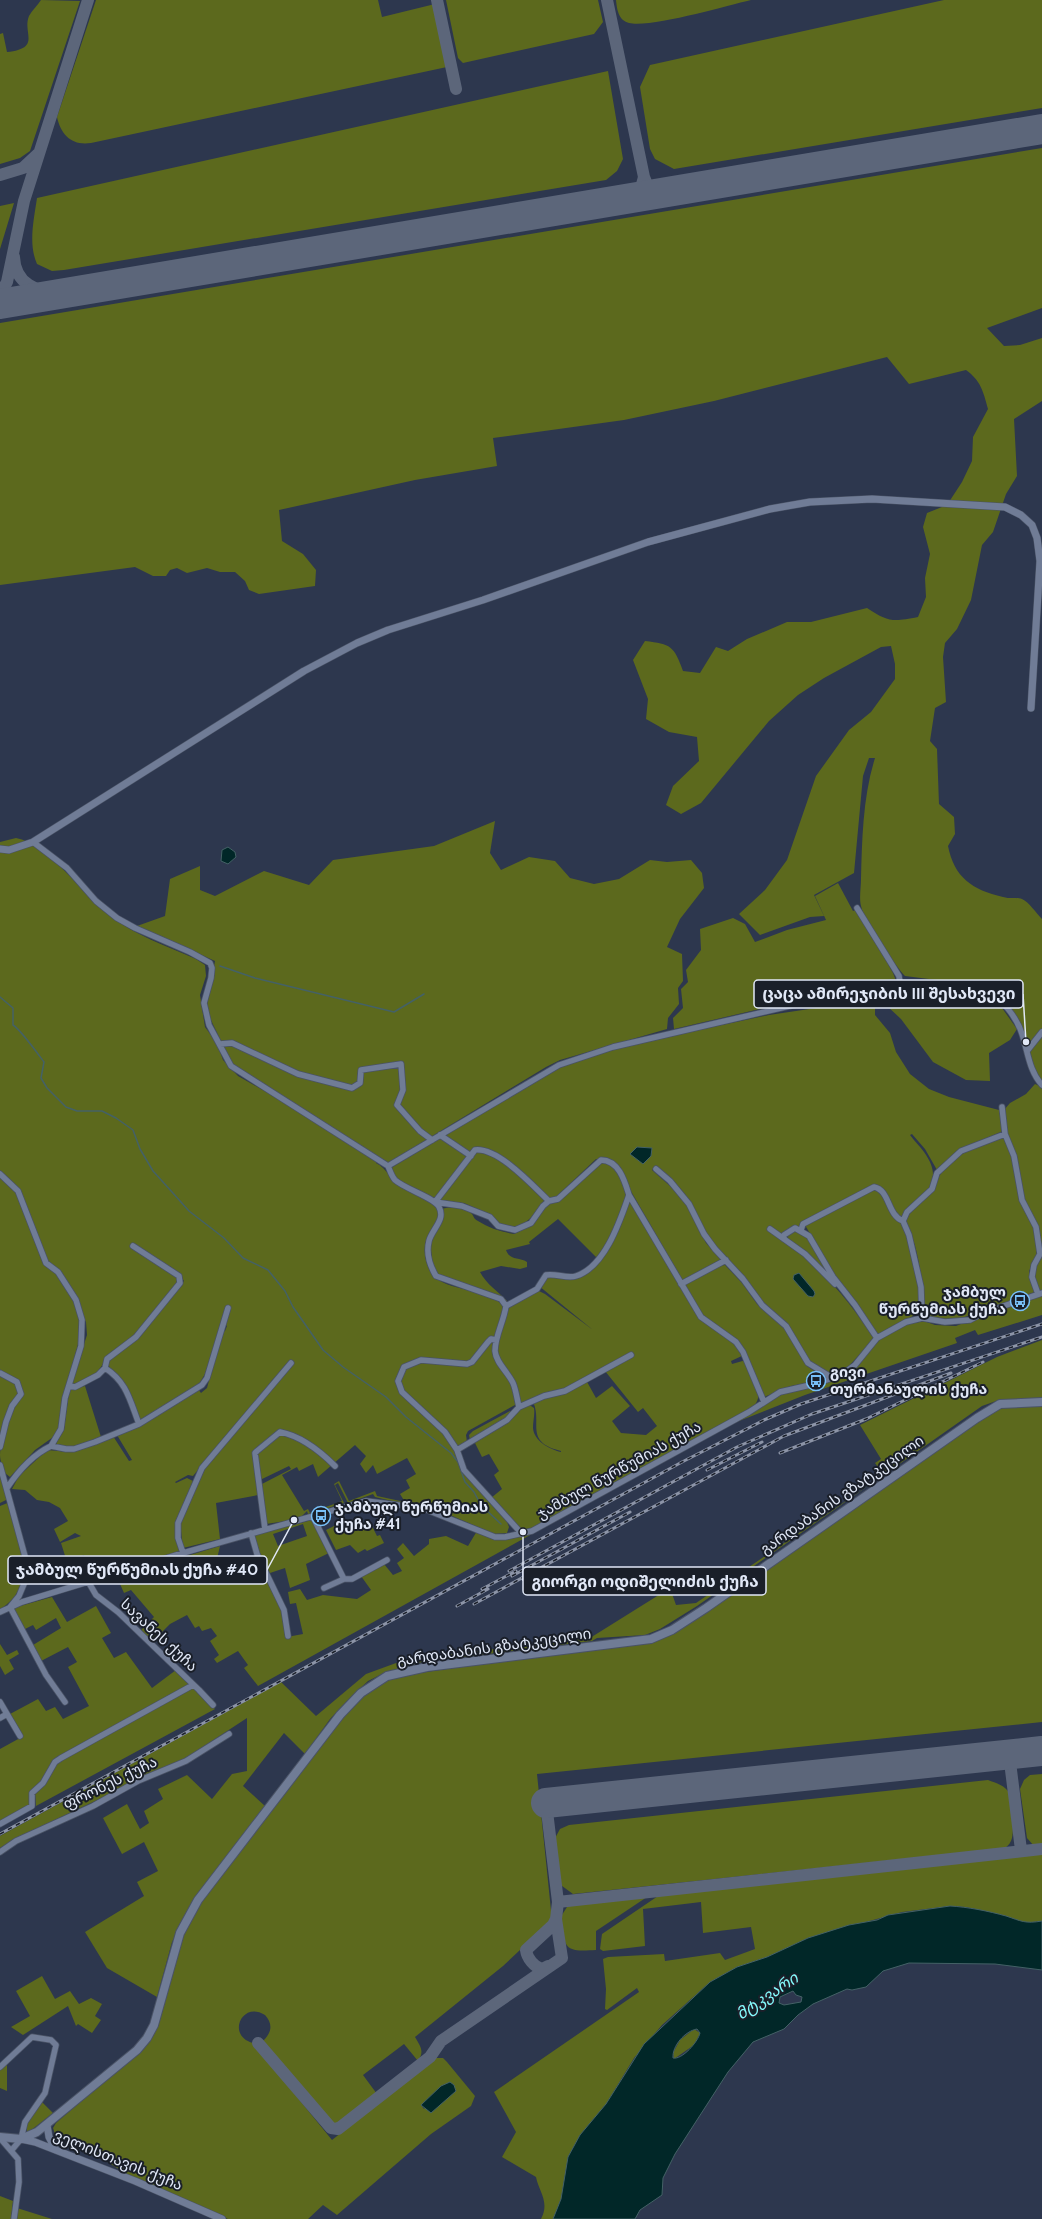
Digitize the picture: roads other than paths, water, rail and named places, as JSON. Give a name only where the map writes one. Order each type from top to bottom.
[{"type":"main road","name":"გარდაბანის გზატკეცილი","points":[[21,2139],[37,2132],[47,2125],[136,2050],[147,2038],[154,2025],[180,1932],[186,1918],[198,1900],[340,1715],[372,1684],[387,1676],[427,1667],[651,1639],[672,1630],[706,1608],[977,1418],[1000,1404],[1042,1402]]},
{"type":"main road","name":"ველისთავის ქუჩა","points":[[0,2138],[21,2139]]},
{"type":"street","points":[[0,849],[9,850],[32,842],[304,671],[388,630],[483,600],[648,542],[770,509],[810,502],[872,499],[1005,507],[1021,515],[1032,525],[1037,538],[1040,561],[1031,708]]},
{"type":"street","points":[[32,842],[67,868],[96,901],[117,918],[210,963],[212,968],[204,1003],[209,1024],[226,1059],[237,1072],[336,1131],[388,1166],[394,1179],[409,1190],[435,1202],[462,1206],[490,1218],[498,1226],[515,1230],[531,1223],[549,1201],[558,1199],[601,1160],[606,1160],[613,1164],[623,1177],[629,1195],[701,1317],[736,1342],[743,1352],[764,1402]]},
{"type":"street","points":[[857,908],[899,976],[900,983]]},
{"type":"street","points":[[388,1166],[559,1065],[586,1055],[613,1047],[865,988],[900,983],[969,987],[985,991],[1000,1002],[1015,1019],[1022,1034],[1034,1073],[1042,1085]]},
{"type":"street","points":[[1027,1051],[1042,1032]]},
{"type":"street","points":[[220,1044],[232,1042],[298,1074],[352,1088],[360,1083],[361,1070],[401,1064],[403,1090],[398,1105],[420,1131],[432,1140]]},
{"type":"street","points":[[1002,1107],[1005,1134],[1014,1156],[1022,1200],[1036,1227],[1040,1254],[1034,1265],[1032,1277],[1040,1293]]},
{"type":"street","points":[[903,1221],[907,1212],[932,1189],[937,1173],[961,1151],[1005,1134]]},
{"type":"street","points":[[440,1135],[471,1156]]},
{"type":"street","points":[[435,1202],[475,1150],[483,1149],[507,1164],[549,1201]]},
{"type":"street","points":[[656,1169],[670,1181],[689,1204],[704,1234],[762,1305],[786,1326],[808,1362],[831,1377]]},
{"type":"street","points":[[0,1174],[18,1191],[46,1263],[58,1272],[76,1300],[82,1320],[81,1346],[65,1398],[62,1429],[51,1446],[39,1452],[17,1473],[7,1488]]},
{"type":"street","points":[[801,1230],[803,1224],[874,1187],[882,1191],[894,1216],[903,1221],[909,1234],[921,1287],[922,1318]]},
{"type":"street","points":[[506,1306],[537,1289],[546,1275],[554,1273],[570,1277],[576,1276],[590,1268],[599,1260],[618,1227],[629,1195]]},
{"type":"street","points":[[435,1202],[439,1207],[440,1218],[429,1240],[428,1247],[431,1268],[436,1276],[501,1299],[506,1306],[504,1320],[496,1340],[495,1353],[499,1363],[508,1372],[514,1384],[519,1407]]},
{"type":"street","points":[[770,1229],[804,1254],[839,1286],[855,1305],[877,1338]]},
{"type":"street","points":[[784,1239],[784,1235],[790,1230],[801,1230],[809,1236],[839,1286]]},
{"type":"street","points":[[69,1386],[75,1387],[92,1380],[105,1368],[107,1359],[136,1337],[180,1283],[179,1276],[133,1246]]},
{"type":"street","points":[[681,1284],[726,1260]]},
{"type":"street","name":"ჯამბულ წურწუმიას ქუჩა","points":[[0,1612],[10,1607],[183,1553],[312,1517],[347,1505],[376,1501],[422,1508],[495,1537],[522,1534],[543,1526],[739,1418],[780,1392],[819,1383],[844,1373],[855,1365],[877,1338],[906,1322],[922,1318],[945,1322],[970,1320],[983,1313],[1040,1293]]},
{"type":"street","points":[[51,1446],[74,1449],[139,1424],[202,1385],[207,1378],[228,1308]]},
{"type":"street","points":[[496,1340],[491,1339],[472,1362],[467,1364],[421,1360],[404,1367],[398,1381],[402,1392],[445,1432],[457,1450],[464,1470],[522,1534]]},
{"type":"street","points":[[457,1450],[507,1420],[519,1407],[544,1396],[565,1391],[631,1355]]},
{"type":"street","points":[[183,1553],[178,1538],[178,1523],[202,1468],[291,1363]]},
{"type":"street","points":[[105,1368],[117,1376],[123,1384],[139,1424]]},
{"type":"street","points":[[0,1373],[17,1382],[21,1394],[6,1422],[0,1447]]},
{"type":"street","points":[[265,1529],[255,1453],[257,1450],[280,1432],[309,1444],[323,1453],[335,1466]]},
{"type":"street","points":[[0,1465],[27,1569],[19,1596],[10,1607],[46,1675],[65,1702]]},
{"type":"street","points":[[312,1517],[344,1579]]},
{"type":"street","points":[[505,1537],[512,1529],[508,1519]]},
{"type":"street","points":[[251,1533],[257,1554],[284,1610],[288,1636]]},
{"type":"street","points":[[324,1588],[344,1579],[352,1579],[387,1560]]},
{"type":"street","name":"სავანეს ქუჩა","points":[[89,1583],[96,1595],[118,1612],[194,1685],[212,1705]]},
{"type":"street","points":[[0,1824],[32,1806],[32,1793],[44,1783],[55,1762],[194,1685]]},
{"type":"street","points":[[0,1702],[20,1736]]},
{"type":"street","points":[[0,1718],[7,1714]]},
{"type":"street","name":"ფრონეს ქუჩა","points":[[0,1852],[16,1841],[93,1806],[138,1781],[186,1761],[229,1734]]},
{"type":"street","points":[[0,2067],[32,2038],[50,2040],[56,2045],[45,2093],[25,2122],[21,2139],[11,2151]]},
{"type":"street","points":[[47,2125],[49,2137],[56,2150]]},
{"type":"street","points":[[0,2138],[18,2159],[19,2169],[14,2219]]},
{"type":"street","name":"ველისთავის ქუჩა","points":[[21,2139],[56,2150],[136,2181],[222,2219]]},
{"type":"water","points":[[228,847],[235,852],[236,857],[228,864],[221,861],[222,850]]},
{"type":"water","points":[[637,1147],[652,1148],[651,1156],[643,1164],[630,1154]]},
{"type":"water","points":[[799,1273],[814,1291],[815,1294],[813,1297],[808,1296],[793,1279],[794,1275]]},
{"type":"water","name":"მტკვარი","points":[[950,1906],[985,1911],[1023,1922],[1042,1921],[1042,1970],[995,1964],[909,1963],[883,1971],[866,1987],[852,1990],[847,1989],[813,2004],[798,2015],[784,2029],[753,2042],[728,2072],[675,2154],[663,2178],[662,2195],[640,2210],[635,2219],[553,2219],[561,2199],[568,2157],[580,2135],[606,2104],[644,2044],[710,1982],[737,1967],[767,1957],[808,1938],[849,1925],[877,1920],[888,1915]],"holes":[[[793,1991],[796,1995],[802,1997],[801,2002],[784,2005],[779,2003],[780,1997]],[[697,2029],[700,2033],[693,2045],[681,2056],[673,2058],[673,2053],[680,2040],[692,2030]]]},
{"type":"water","points":[[450,2082],[454,2085],[456,2091],[431,2113],[421,2105],[441,2086]]},
{"type":"waterway","points":[[220,966],[255,978],[394,1012],[424,994]]},
{"type":"waterway","points":[[0,997],[13,1008],[13,1025],[24,1036],[44,1062],[41,1078],[47,1088],[66,1107],[77,1111],[102,1111],[116,1118],[133,1130],[140,1149],[153,1171],[189,1211],[224,1238],[243,1258],[268,1270],[285,1291],[293,1307],[323,1350],[343,1367],[386,1397],[406,1417],[451,1453],[458,1462],[465,1482],[474,1492],[481,1505],[501,1524]]},
{"type":"railway","points":[[0,1834],[682,1462],[764,1420],[801,1404],[1042,1324]]},
{"type":"railway","points":[[509,1571],[737,1447],[812,1414],[1042,1337]]},
{"type":"railway","points":[[780,1453],[866,1419],[983,1362]]},
{"type":"railway","points":[[474,1604],[784,1436],[951,1373]]},
{"type":"railway","points":[[707,1470],[762,1442]]},
{"type":"railway","points":[[512,1576],[630,1512]]},
{"type":"railway","points":[[482,1589],[516,1571]]},
{"type":"railway","points":[[457,1606],[488,1589]]},
{"type":"place","name":"ცაცა ამირეჯიბის III შესახვევი","points":[[1026,1042]]},
{"type":"place","name":"ჯამბულ წურწუმიას ქუჩა","points":[[1020,1301]]},
{"type":"place","name":"გივი თურმანაულის ქუჩა","points":[[816,1381]]},
{"type":"place","name":"ჯამბულ წურწუმიას ქუჩა #41","points":[[321,1516]]},
{"type":"place","name":"ჯამბულ წურწუმიას ქუჩა #40","points":[[294,1520]]},
{"type":"place","name":"გიორგი ოდიშელიძის ქუჩა","points":[[523,1532]]}]
